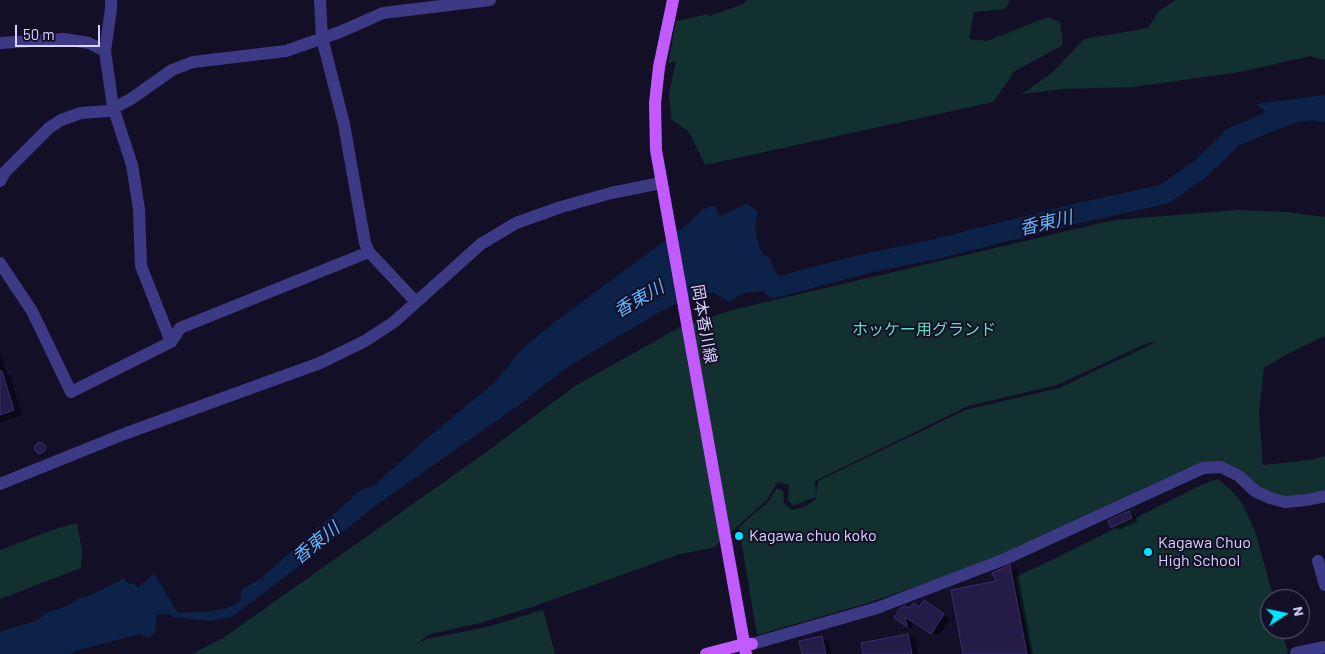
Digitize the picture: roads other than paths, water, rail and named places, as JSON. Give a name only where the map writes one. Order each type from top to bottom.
[{"type":"main road","name":"岡本香川線","points":[[673,0],[658,67],[655,103],[656,150],[747,647]]},
{"type":"main road","points":[[710,654],[747,647]]},
{"type":"street","points":[[111,0],[105,50],[114,107],[132,166],[139,210],[140,266],[171,342]]},
{"type":"street","points":[[320,0],[322,38],[344,124],[365,243],[369,252],[416,302]]},
{"type":"street","points":[[0,181],[5,172],[49,128],[61,120],[81,113],[108,111],[131,99],[172,70],[192,62],[286,51],[340,32],[383,13],[490,0]]},
{"type":"street","points":[[0,42],[64,39],[89,43],[105,50]]},
{"type":"street","points":[[0,484],[134,431],[320,363],[365,341],[394,322],[481,244],[516,223],[560,207],[611,193],[662,183]]},
{"type":"street","points":[[0,263],[32,311],[71,392],[171,342],[180,328],[369,252]]},
{"type":"street","points":[[747,647],[877,608],[1005,559],[1203,468],[1221,467],[1239,476],[1255,491],[1285,502],[1325,496]]},
{"type":"street","points":[[1318,561],[1325,584]]},
{"type":"street","points":[[1296,653],[1325,647]]},
{"type":"water","points":[[1325,95],[1325,122],[1308,120],[1264,124],[1267,113],[1256,104]]},
{"type":"water","points":[[746,204],[758,211],[755,227],[759,246],[771,273],[773,288],[770,291],[744,293],[729,302],[714,293],[701,293],[671,306],[619,336],[562,371],[522,403],[378,504],[232,617],[210,621],[173,617],[169,614],[157,615],[155,632],[149,638],[140,634],[75,651],[70,654],[0,654],[1,631],[36,621],[47,612],[68,606],[79,598],[87,597],[123,579],[129,584],[134,583],[138,588],[154,573],[178,613],[205,612],[227,608],[240,601],[242,589],[260,579],[361,490],[373,486],[494,383],[524,347],[556,321],[690,222],[702,210],[710,206],[716,207],[720,216]]},
{"type":"waterway","name":"香東川","points":[[761,264],[773,288],[864,264],[936,249],[1083,212],[1165,194],[1200,169],[1233,137],[1294,112],[1325,109]]},
{"type":"place","name":"Kagawa chuo koko","points":[[739,536]]},
{"type":"place","name":"Kagawa Chuo High School","points":[[1148,552]]},
{"type":"park label","name":"ホッケー用グランド","points":[[924,330]]}]
